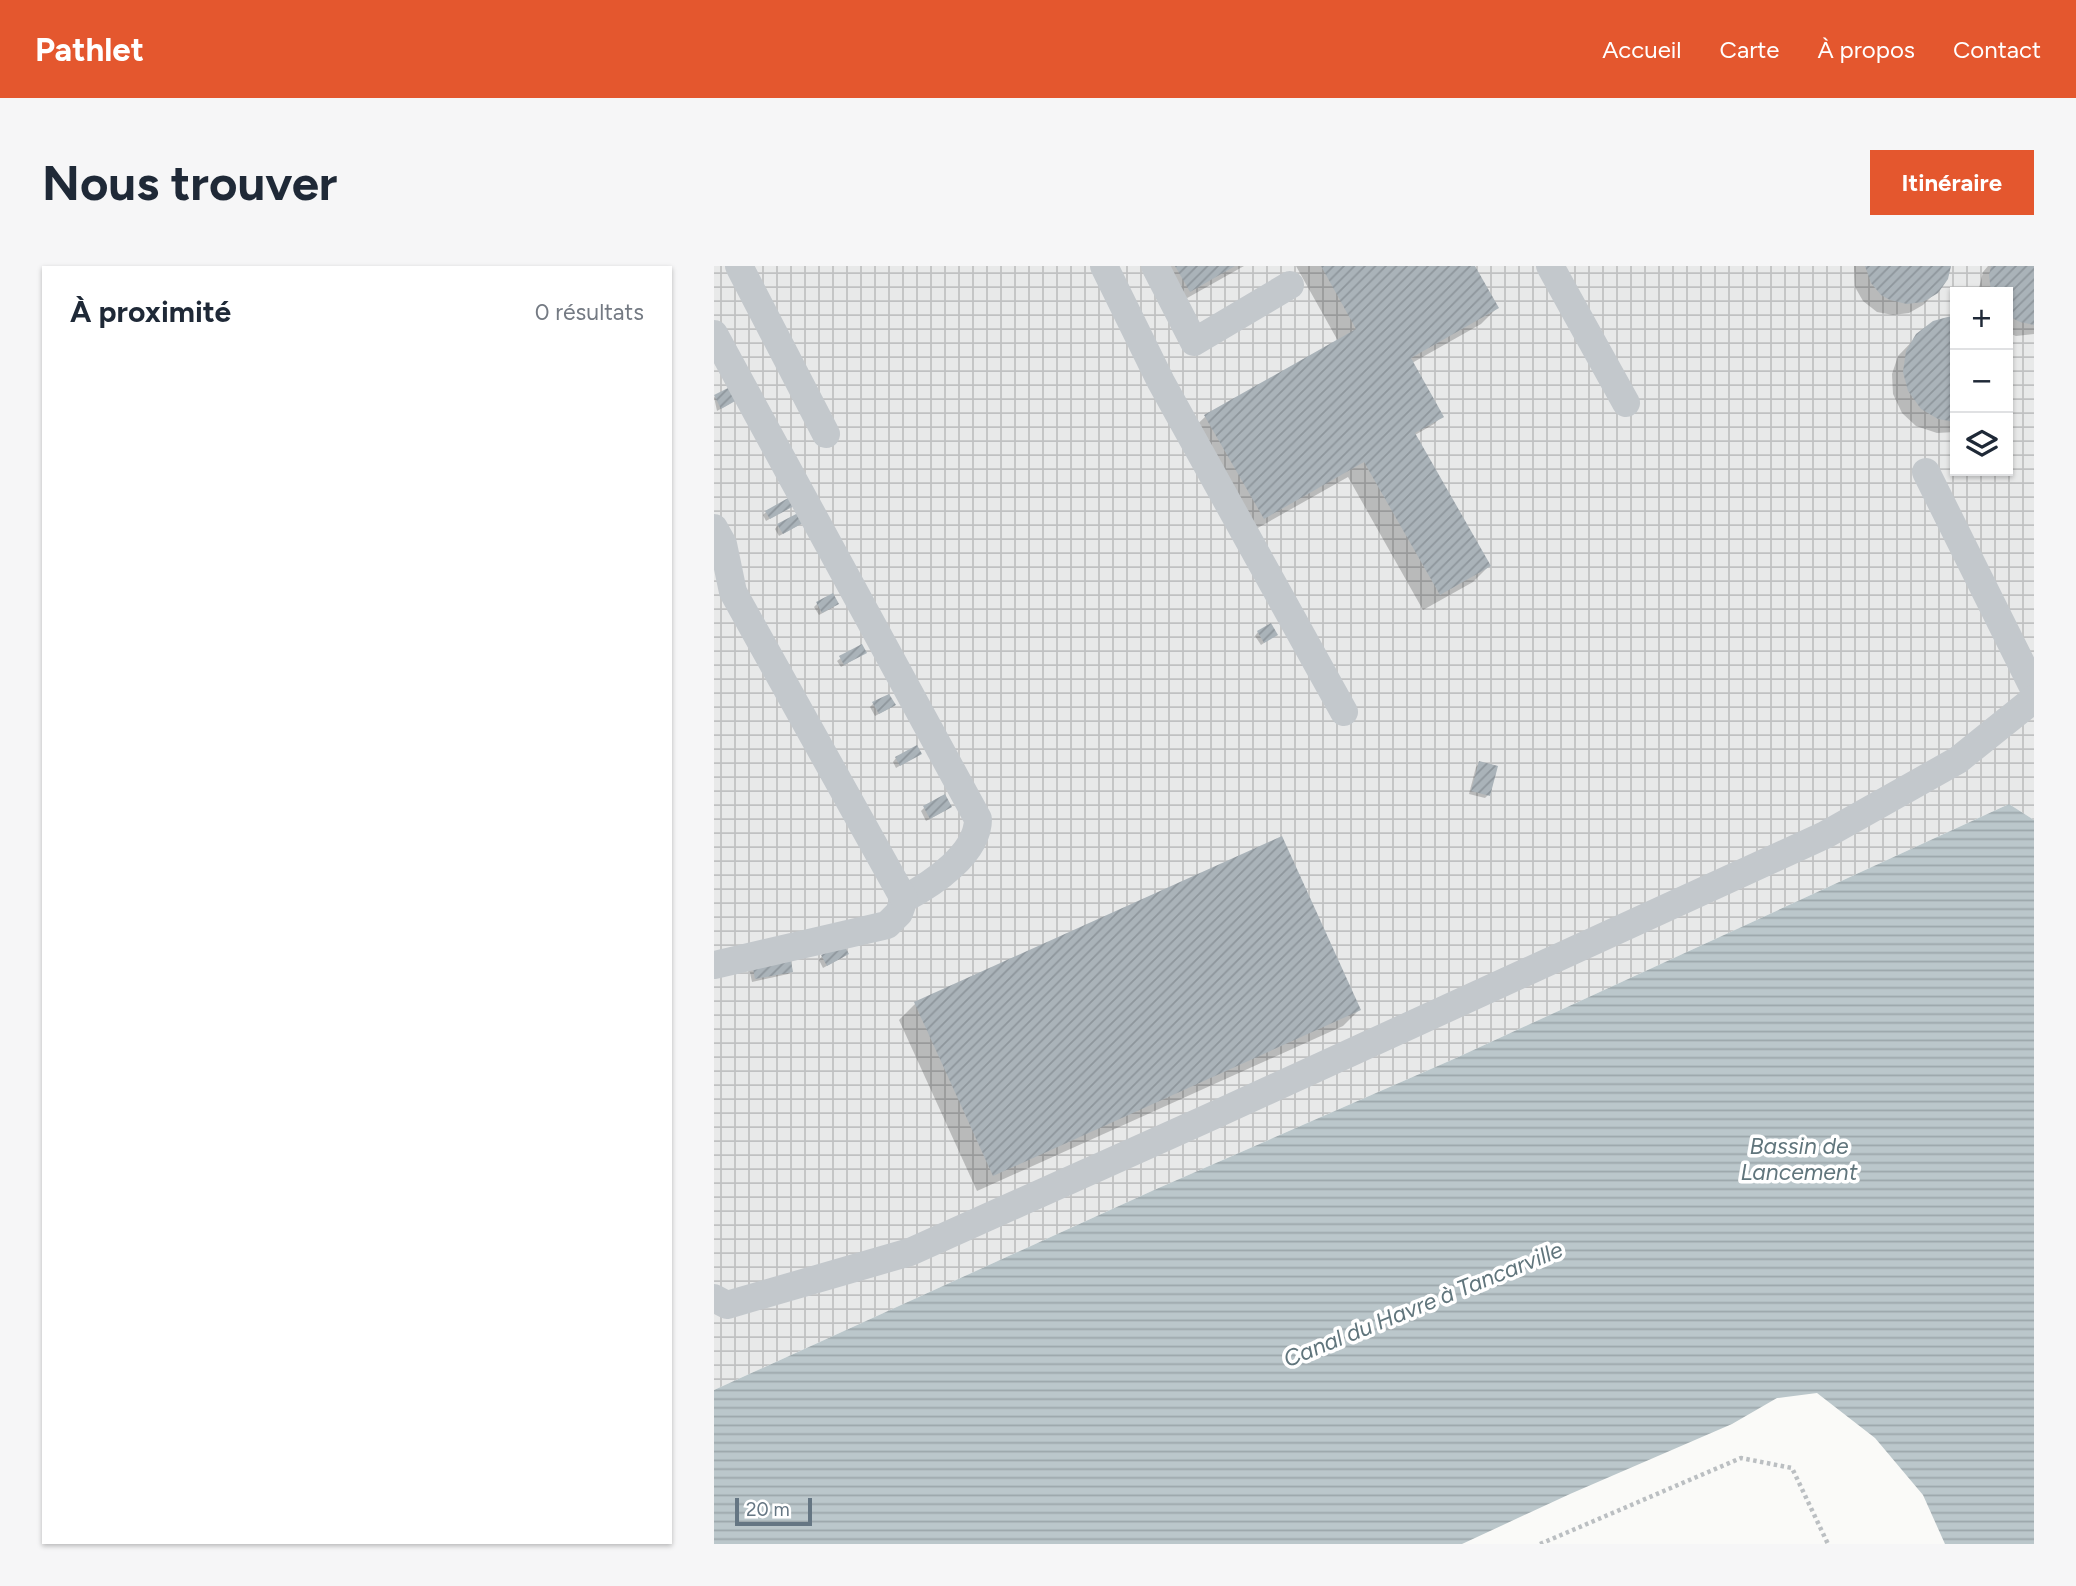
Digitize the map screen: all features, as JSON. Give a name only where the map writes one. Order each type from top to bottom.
[{"type":"lane","points":[[739,266],[826,434]]},
{"type":"lane","points":[[1104,266],[1161,382],[1344,712]]},
{"type":"lane","points":[[1155,266],[1194,342],[1290,285]]},
{"type":"lane","points":[[1550,266],[1626,404]]},
{"type":"lane","points":[[714,334],[978,820],[978,833],[968,850],[926,887],[904,899],[899,913],[887,925],[714,965]]},
{"type":"lane","points":[[1926,472],[2034,689]]},
{"type":"lane","points":[[714,528],[723,544],[733,592],[904,899]]},
{"type":"lane","points":[[714,1298],[727,1305],[910,1252],[1208,1118],[1825,835],[1958,760],[2034,699]]},
{"type":"path","points":[[1540,1544],[1741,1458],[1792,1468],[1828,1544]]},
{"type":"shaded area","points":[[714,266],[2034,266],[2034,820],[2009,804],[1456,1058],[1154,1190],[714,1390]]},
{"type":"water","name":"Bassin de Lancement","points":[[2009,804],[2034,820],[2034,1544],[1945,1544],[1923,1495],[1875,1438],[1817,1393],[1777,1398],[1732,1424],[1462,1544],[714,1544],[714,1390],[1154,1190],[1456,1058]]},
{"type":"building","points":[[1175,266],[1235,266],[1190,292]]},
{"type":"building","points":[[1321,266],[1475,266],[1499,308],[1411,358],[1444,417],[1415,433],[1491,566],[1440,595],[1364,462],[1264,519],[1204,415],[1356,329]]},
{"type":"building","points":[[1865,266],[1951,266],[1948,279],[1938,293],[1923,302],[1907,304],[1881,295],[1871,283]]},
{"type":"building","points":[[1991,266],[2034,266],[2034,325],[2013,318],[2013,287],[1990,287]]},
{"type":"building","points":[[1950,316],[1950,421],[1938,419],[1921,409],[1908,391],[1903,372],[1906,351],[1916,334],[1933,321]]},
{"type":"building","points":[[730,387],[737,400],[721,409],[714,395]]},
{"type":"building","points":[[790,497],[794,506],[770,519],[765,511]]},
{"type":"building","points":[[798,513],[803,523],[783,534],[777,524]]},
{"type":"building","points":[[833,593],[839,604],[822,613],[816,602]]},
{"type":"building","points":[[1271,623],[1278,635],[1264,643],[1257,631]]},
{"type":"building","points":[[862,644],[867,653],[844,665],[839,656]]},
{"type":"building","points":[[889,694],[896,705],[879,714],[872,702]]},
{"type":"building","points":[[917,745],[922,754],[900,766],[895,757]]},
{"type":"building","points":[[1479,761],[1498,766],[1490,796],[1471,791]]},
{"type":"building","points":[[945,794],[952,807],[930,819],[923,806]]},
{"type":"building","points":[[1282,836],[1361,1010],[993,1176],[914,1002]]},
{"type":"building","points":[[843,943],[849,954],[827,966],[821,955]]},
{"type":"building","points":[[790,956],[793,972],[755,979],[752,963]]},
{"type":"water label","name":"Canal du Havre à Tancarville","points":[[1423,1304]]}]
